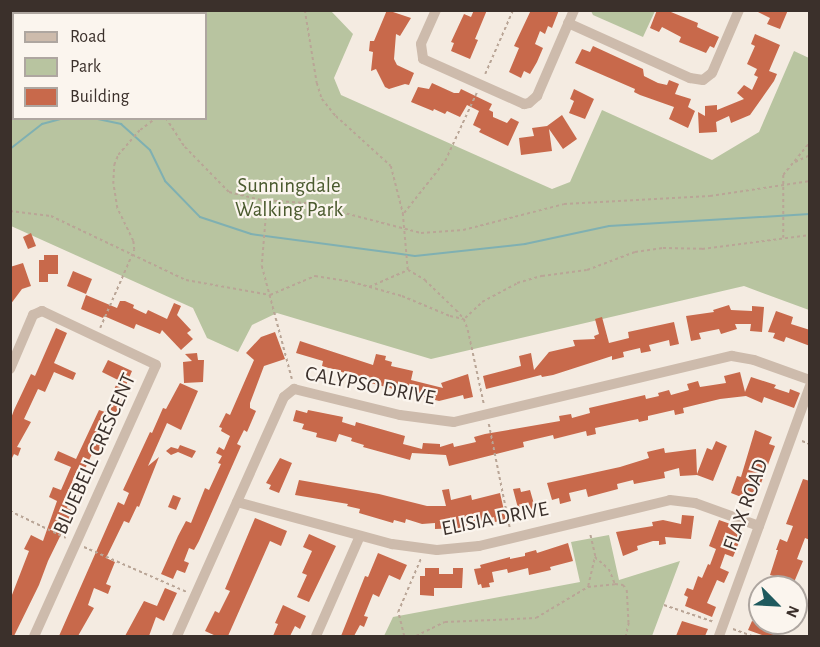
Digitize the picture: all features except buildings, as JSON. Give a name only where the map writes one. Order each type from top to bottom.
[{"type":"street","points":[[436,10],[421,44],[420,55],[423,59],[524,104],[537,96],[574,10]]},
{"type":"street","points":[[568,23],[690,78],[703,80],[712,73],[740,10]]},
{"type":"street","name":"BLUEBELL CRESCENT","points":[[10,369],[33,315],[42,311],[156,365],[34,636]]},
{"type":"street","name":"CALYPSO DRIVE","points":[[177,636],[284,398],[294,389],[400,415],[454,422],[732,356],[754,360],[810,380]]},
{"type":"street","name":"FLAX ROAD","points":[[719,636],[810,386]]},
{"type":"street","name":"ELISIA DRIVE","points":[[237,502],[360,536],[425,549],[466,548],[670,500],[694,502],[759,526]]},
{"type":"street","points":[[316,636],[360,536]]},
{"type":"path","points":[[305,10],[317,83],[322,99],[336,116],[391,166],[403,213],[408,270]]},
{"type":"path","points":[[96,337],[133,256],[133,241],[121,219],[113,184],[118,155],[140,130],[153,120]]},
{"type":"path","points":[[167,120],[185,147],[222,187],[238,196],[306,203],[403,229],[441,233],[473,228],[564,204],[710,195],[810,181]]},
{"type":"path","points":[[783,239],[785,213],[783,175],[810,142]]},
{"type":"path","points":[[403,213],[440,170],[453,148]]},
{"type":"path","points":[[794,162],[810,155]]},
{"type":"path","points":[[262,200],[266,224],[262,262],[294,389]]},
{"type":"path","points":[[10,211],[51,216],[186,280],[270,295],[315,276],[402,296],[450,316],[464,319]]},
{"type":"path","points":[[464,319],[482,302],[517,283],[542,276],[587,270],[635,252],[663,248],[702,249],[810,235]]},
{"type":"path","points":[[408,270],[425,280],[464,319],[512,538]]},
{"type":"path","points":[[368,287],[408,270]]},
{"type":"path","points":[[10,511],[195,596]]},
{"type":"path","points":[[588,587],[595,556],[590,534]]},
{"type":"path","points":[[404,636],[398,612],[425,549]]},
{"type":"path","points":[[595,556],[609,569],[615,584]]},
{"type":"path","points":[[416,636],[445,622],[536,618],[588,587],[615,584],[622,585],[627,590],[629,623],[626,636]]},
{"type":"path","points":[[664,605],[752,636]]},
{"type":"green space","name":"Sunningdale Walking Park","points":[[11,11],[331,11],[353,34],[334,78],[341,95],[552,189],[570,182],[602,110],[712,160],[759,132],[794,51],[809,58],[809,310],[744,286],[431,359],[277,313],[252,325],[238,352],[207,338],[193,308],[11,226]]},
{"type":"green space","points":[[591,11],[655,11],[643,37],[593,15]]},
{"type":"green space","points":[[609,535],[619,580],[680,561],[652,636],[384,636],[393,617],[580,582],[571,542]]},
{"type":"waterway","points":[[10,149],[42,124],[57,120]]},
{"type":"waterway","points":[[102,120],[121,124],[150,150],[165,181],[200,217],[251,234],[415,256],[525,244],[609,226],[810,214]]}]
